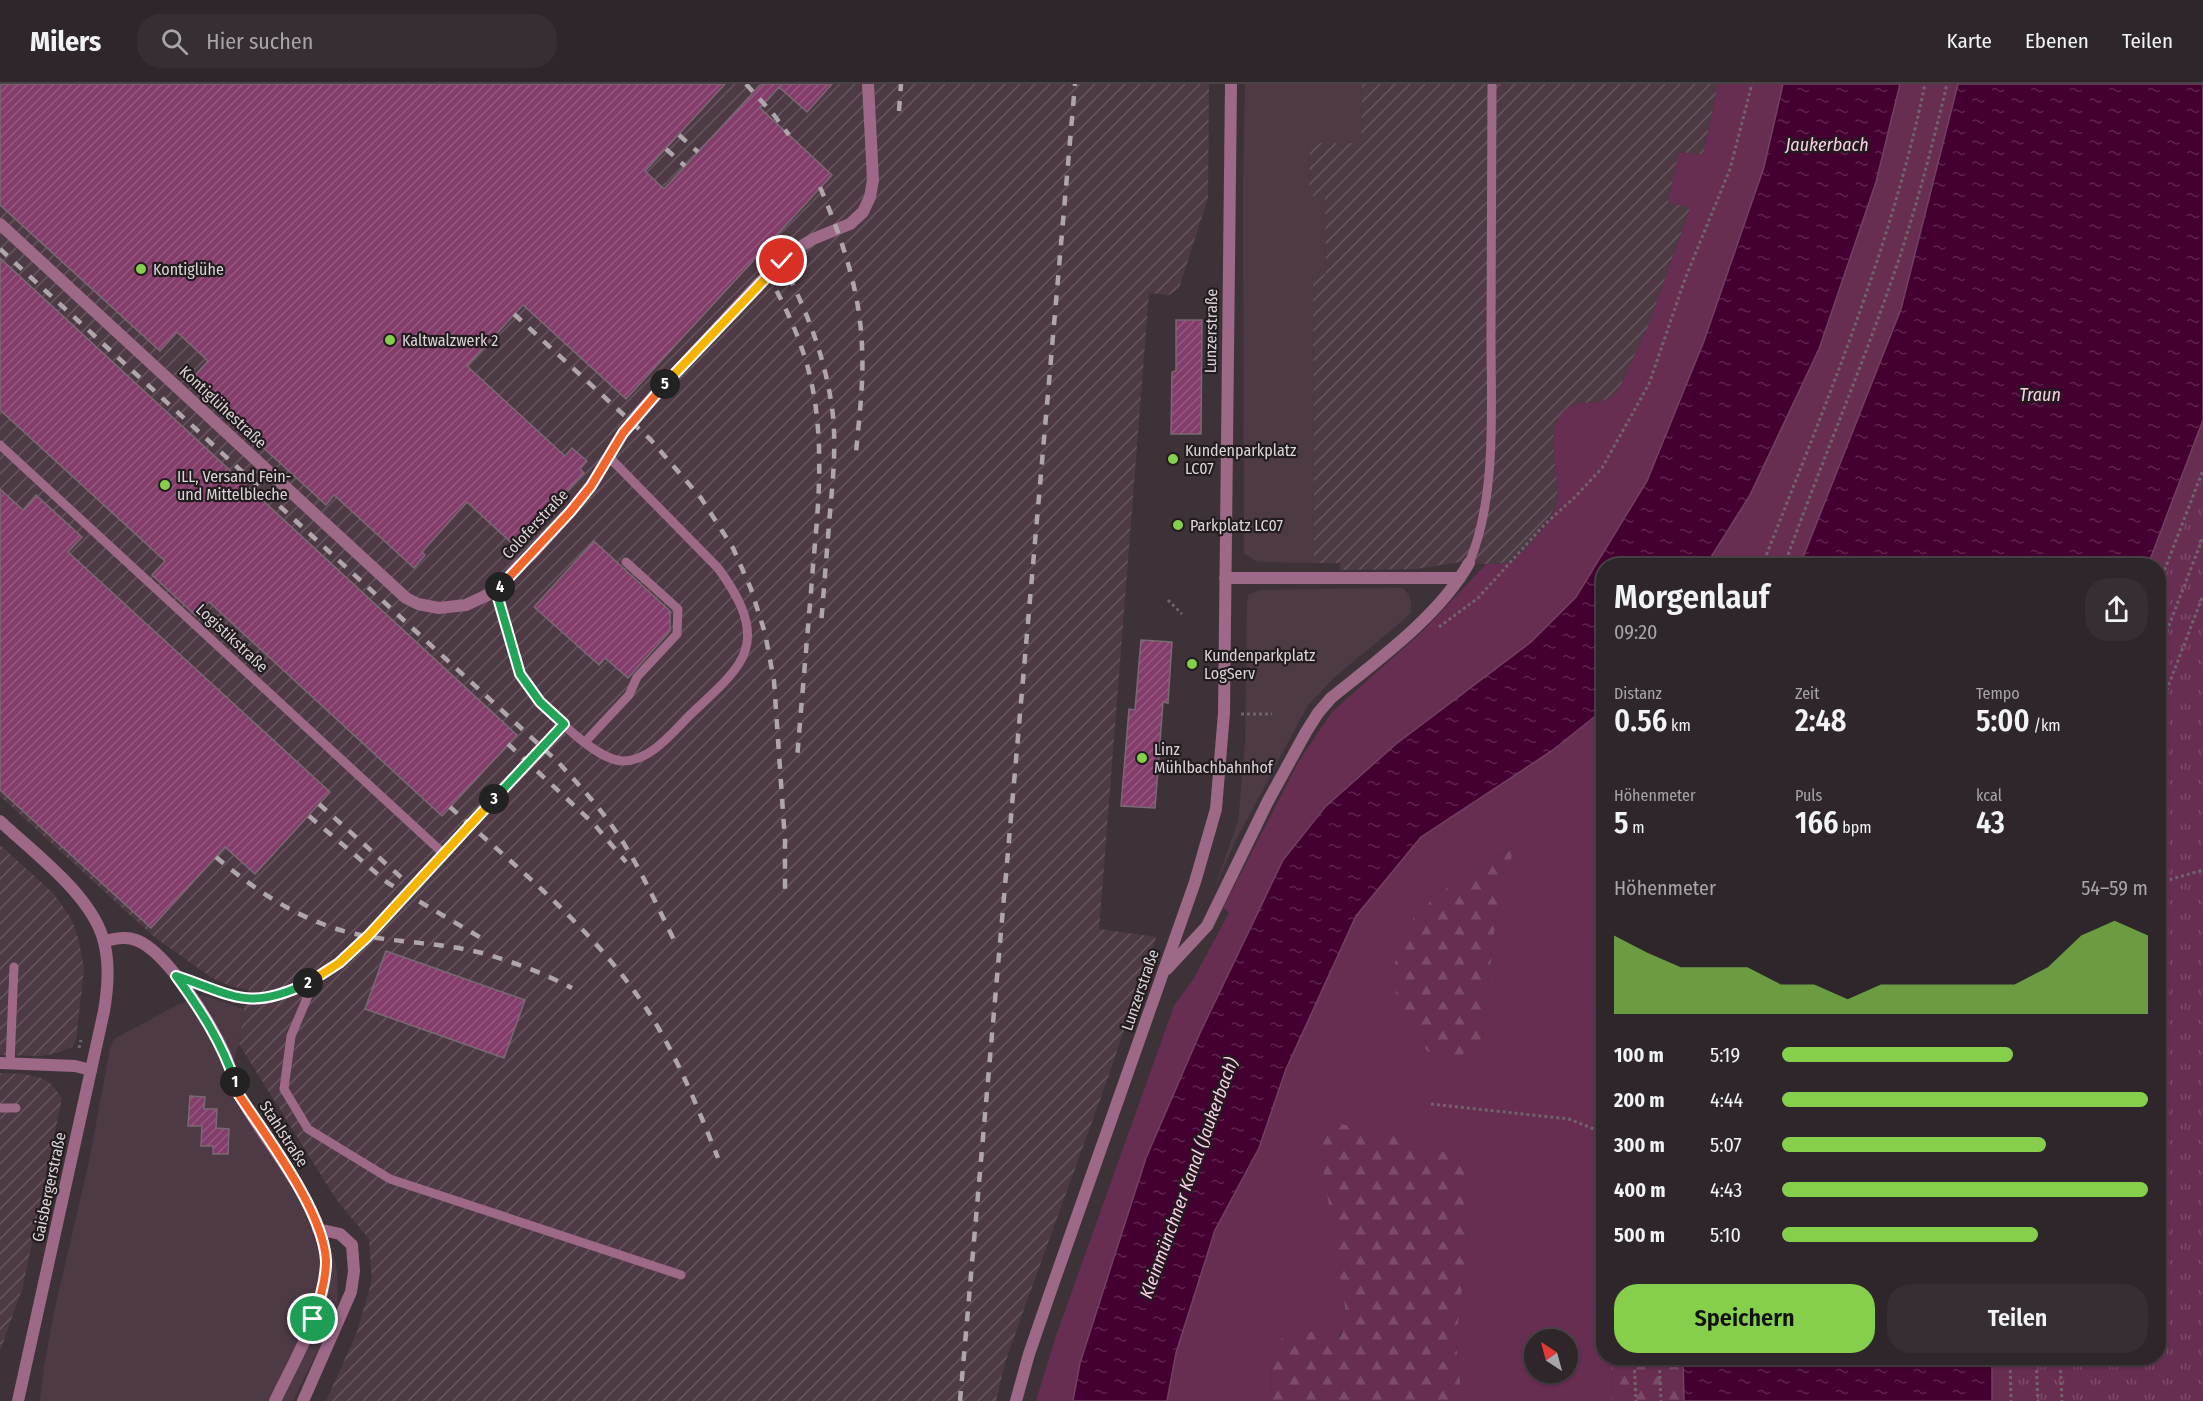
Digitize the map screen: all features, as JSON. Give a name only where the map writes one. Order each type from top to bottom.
[{"type":"street","name":"Coloferstraße","points":[[496,591],[570,512],[591,486],[623,433],[643,408],[782,261],[813,239],[850,224],[863,212],[870,197],[873,180],[868,84]]},
{"type":"street","name":"Lunzerstraße","points":[[1016,1401],[1050,1293],[1195,882],[1216,809],[1224,713],[1230,84]]},
{"type":"street","name":"Kontiglühestraße","points":[[0,224],[406,598],[418,604],[439,608],[466,605],[496,591]]},
{"type":"street","points":[[1164,972],[1207,926],[1268,801],[1318,713],[1331,698],[1409,632],[1460,578],[1469,563]]},
{"type":"street","points":[[1225,578],[1460,578]]},
{"type":"street","points":[[0,821],[66,882],[87,906],[97,922],[104,941],[108,986],[91,1070],[75,1066],[5,1063]]},
{"type":"street","name":"Stahlstraße","points":[[104,941],[124,938],[137,940],[156,953],[176,976],[202,1011],[226,1056],[239,1095],[303,1193],[318,1229],[326,1259],[319,1303],[274,1401]]},
{"type":"street","name":"Gaisbergerstraße","points":[[18,1401],[91,1070]]},
{"type":"street","points":[[303,1401],[341,1318],[351,1292],[354,1271],[352,1245],[340,1234],[318,1229]]},
{"type":"lane","points":[[1469,563],[1483,522],[1489,469],[1492,84]]},
{"type":"lane","name":"Logistikstraße","points":[[0,445],[444,854]]},
{"type":"lane","points":[[496,591],[520,674],[540,702],[602,756],[623,761],[642,757],[662,744],[737,667],[746,650],[745,620],[732,588],[718,568],[608,456]]},
{"type":"lane","points":[[585,742],[629,694],[637,677],[677,634],[678,609],[626,562]]},
{"type":"lane","points":[[176,976],[244,999],[262,999],[287,993],[339,963],[368,936],[564,724]]},
{"type":"lane","points":[[5,1063],[14,967]]},
{"type":"lane","points":[[309,982],[310,992],[291,1036],[284,1089],[308,1129],[390,1179],[681,1275]]},
{"type":"lane","points":[[0,1108],[16,1108]]},
{"type":"path","points":[[1409,632],[1430,633],[1478,598],[1544,525],[1602,468],[1649,384],[1685,279],[1730,169],[1752,84]]},
{"type":"path","points":[[1765,558],[1862,303],[1912,145],[1925,84]]},
{"type":"path","points":[[1787,558],[1857,377],[1898,261],[1926,171],[1947,84]]},
{"type":"path","points":[[2166,566],[2203,470]]},
{"type":"path","points":[[2166,633],[2203,537]]},
{"type":"path","points":[[2166,692],[2203,595]]},
{"type":"path","points":[[1168,600],[1182,614]]},
{"type":"path","points":[[1241,714],[1272,714]]},
{"type":"path","points":[[2166,880],[2203,870]]},
{"type":"path","points":[[1431,1104],[1569,1119],[1596,1130]]},
{"type":"path","points":[[1635,1365],[1636,1401]]},
{"type":"path","points":[[1659,1365],[1661,1401]]},
{"type":"path","points":[[2010,1365],[2011,1401]]},
{"type":"path","points":[[2036,1365],[2037,1401]]},
{"type":"path","points":[[2060,1365],[2062,1401]]},
{"type":"shaded area","points":[[0,84],[1209,84],[1208,198],[1179,288],[1169,295],[1149,293],[1099,929],[1156,937],[1005,1363],[996,1401],[326,1401],[357,1332],[372,1280],[369,1239],[336,1199],[239,1044],[249,990],[230,986],[212,978],[153,936],[0,796]]},
{"type":"shaded area","points":[[1245,84],[1362,84],[1361,143],[1310,143],[1309,195],[1325,196],[1326,274],[1313,276],[1314,563],[1257,562],[1244,553]]},
{"type":"shaded area","points":[[1362,84],[1718,84],[1703,155],[1679,152],[1668,202],[1690,208],[1649,324],[1616,395],[1599,402],[1581,403],[1554,452],[1558,481],[1557,504],[1531,546],[1507,563],[1460,562],[1416,569],[1340,570],[1340,563],[1314,563],[1313,275],[1326,274],[1325,196],[1309,196],[1310,143],[1361,143]]},
{"type":"shaded area","points":[[1403,588],[1411,601],[1411,612],[1337,675],[1308,705],[1235,842],[1213,892],[1237,824],[1239,812],[1245,743],[1247,600],[1249,594],[1260,590]]},
{"type":"shaded area","points":[[0,845],[53,893],[71,918],[78,937],[84,968],[76,1040],[72,1047],[57,1053],[41,1056],[0,1055]]},
{"type":"shaded area","points":[[203,995],[244,1009],[239,1044],[233,1061],[236,1074],[320,1225],[332,1251],[337,1271],[338,1303],[326,1334],[293,1401],[40,1401],[54,1312],[89,1162],[110,1048],[114,1039],[177,1005]]},
{"type":"shaded area","points":[[0,1073],[24,1074],[41,1078],[51,1084],[62,1098],[23,1286],[0,1351]]},
{"type":"green space","points":[[1718,84],[1783,84],[1764,167],[1704,341],[1647,481],[1600,558],[1596,558],[1596,564],[1576,597],[1531,642],[1396,744],[1325,807],[1283,860],[1080,1363],[1073,1401],[1036,1401],[1056,1336],[1174,1006],[1194,978],[1229,913],[1223,908],[1299,761],[1332,712],[1425,629],[1486,564],[1504,564],[1523,552],[1550,517],[1555,508],[1558,490],[1553,439],[1559,416],[1571,406],[1599,402],[1616,395],[1649,324],[1690,208],[1668,202],[1679,152],[1703,155]]},
{"type":"green space","points":[[1900,84],[1958,84],[1901,309],[1803,558],[1711,558],[1750,495],[1819,349],[1876,182]]},
{"type":"green space","points":[[2203,420],[2203,522],[2166,621],[2166,558],[2151,558]]},
{"type":"green space","points":[[2203,476],[2203,1401],[2014,1401],[2012,1365],[2166,1365],[2166,575]]},
{"type":"green space","points":[[1596,716],[1596,1365],[1611,1365],[1612,1401],[1462,1401],[1456,1343],[1470,1215],[1336,1242],[1344,1297],[1342,1326],[1338,1338],[1325,1348],[1271,1360],[1272,1401],[1167,1401],[1176,1353],[1215,1230],[1259,1148],[1286,1069],[1356,916],[1421,837],[1553,750]],"holes":[[[1513,847],[1496,917],[1482,1038],[1453,883]]]},
{"type":"green space","points":[[1514,847],[1496,917],[1482,1038],[1456,1060],[1427,1051],[1397,1005],[1395,963],[1415,915],[1453,883]]},
{"type":"green space","points":[[1323,1120],[1403,1138],[1457,1156],[1472,1176],[1456,1343],[1462,1401],[1272,1401],[1271,1360],[1286,1330],[1313,1332],[1329,1347],[1341,1335],[1345,1307],[1322,1162]]},
{"type":"green space","points":[[1611,1365],[1683,1365],[1684,1401],[1612,1401]]},
{"type":"green space","points":[[1992,1365],[2031,1365],[2033,1401],[1992,1401]]},
{"type":"water","name":"Jaukerbach","points":[[1783,84],[1900,84],[1876,182],[1819,349],[1750,495],[1710,558],[1600,558],[1647,481],[1704,341],[1764,167]]},
{"type":"water","name":"Traun","points":[[1958,84],[2203,84],[2203,420],[2151,558],[1803,558],[1901,309]]},
{"type":"water","name":"Jaukerbach","points":[[1596,564],[1596,716],[1553,750],[1421,837],[1356,916],[1286,1069],[1259,1148],[1215,1230],[1176,1353],[1167,1401],[1073,1401],[1080,1363],[1146,1158],[1200,1033],[1283,860],[1325,807],[1396,744],[1531,642],[1576,597]]},
{"type":"water","points":[[1683,1365],[1992,1365],[1992,1401],[1684,1401]]},
{"type":"building","name":"Kaltwalzwerk 2","points":[[0,84],[725,84],[645,171],[664,189],[761,84],[832,84],[807,112],[779,87],[760,108],[832,175],[626,399],[523,305],[467,366],[565,456],[572,448],[587,461],[580,469],[584,473],[516,547],[467,502],[422,552],[425,555],[414,568],[334,495],[326,505],[190,381],[208,361],[177,332],[160,351],[0,205]]},
{"type":"building","name":"ILL, Versand Fein- und Mittelbleche","points":[[0,258],[517,735],[442,816],[209,602],[196,616],[152,575],[165,561],[0,410]]},
{"type":"building","points":[[1176,320],[1202,320],[1201,434],[1171,434],[1172,372],[1176,371]]},
{"type":"building","points":[[0,489],[23,510],[36,495],[82,537],[68,552],[330,792],[255,874],[225,847],[151,928],[0,790]]},
{"type":"building","points":[[594,541],[670,611],[670,631],[628,678],[605,658],[599,665],[534,607]]},
{"type":"building","name":"Linz Mühlbachbahnhof","points":[[1141,640],[1172,642],[1168,703],[1163,702],[1155,808],[1121,806],[1129,709],[1135,710]]},
{"type":"building","points":[[386,951],[525,1000],[504,1058],[365,1009]]},
{"type":"building","points":[[190,1096],[205,1097],[204,1109],[217,1109],[216,1128],[229,1129],[228,1154],[213,1154],[213,1146],[201,1146],[202,1126],[188,1126]]},
{"type":"railway","points":[[746,84],[789,135]]},
{"type":"railway","points":[[899,111],[901,84]]},
{"type":"railway","points":[[960,1401],[1075,84]]},
{"type":"railway","points":[[679,135],[698,152]]},
{"type":"railway","points":[[666,149],[685,166]]},
{"type":"railway","points":[[820,187],[836,226],[854,285],[861,326],[861,400],[856,453]]},
{"type":"railway","points":[[770,241],[802,304],[818,347],[830,393],[834,464],[821,625]]},
{"type":"railway","points":[[0,249],[558,762],[599,809],[621,840],[676,944]]},
{"type":"railway","points":[[757,256],[780,298],[799,341],[814,396],[819,444],[817,517],[797,760]]},
{"type":"railway","points":[[514,314],[650,439],[701,498],[733,548],[751,589],[765,633],[774,681],[785,841],[785,892]]},
{"type":"railway","points":[[508,744],[594,824],[626,862]]},
{"type":"railway","points":[[319,804],[422,896]]},
{"type":"railway","points":[[450,807],[573,919],[637,995],[672,1054],[718,1158]]},
{"type":"railway","points":[[309,816],[388,883],[488,942]]},
{"type":"railway","points":[[216,857],[279,903],[332,927],[384,939],[482,953],[528,968],[572,988]]},
{"type":"place","name":"Kontiglühe","points":[[141,269]]},
{"type":"place","name":"Kaltwalzwerk 2","points":[[390,340]]},
{"type":"place","name":"Kundenparkplatz LC07","points":[[1173,459]]},
{"type":"place","name":"ILL, Versand Fein- und Mittelbleche","points":[[165,485]]},
{"type":"place","name":"Parkplatz LC07","points":[[1178,525]]},
{"type":"place","name":"Kundenparkplatz LogServ","points":[[1192,664]]},
{"type":"place","name":"Linz Mühlbachbahnhof","points":[[1142,758]]},
{"type":"route","points":[[313,1319],[319,1303],[326,1259],[318,1229],[303,1193],[239,1095],[226,1056],[202,1011],[176,976],[226,995],[244,999],[262,999],[287,993],[339,963],[368,936],[564,724],[540,702],[520,674],[496,591],[532,554],[591,486],[623,433],[643,408],[782,261]]},
{"type":"water label","name":"Kleinmünchner Kanal (Jaukerbach)","points":[[1189,1178]]}]
